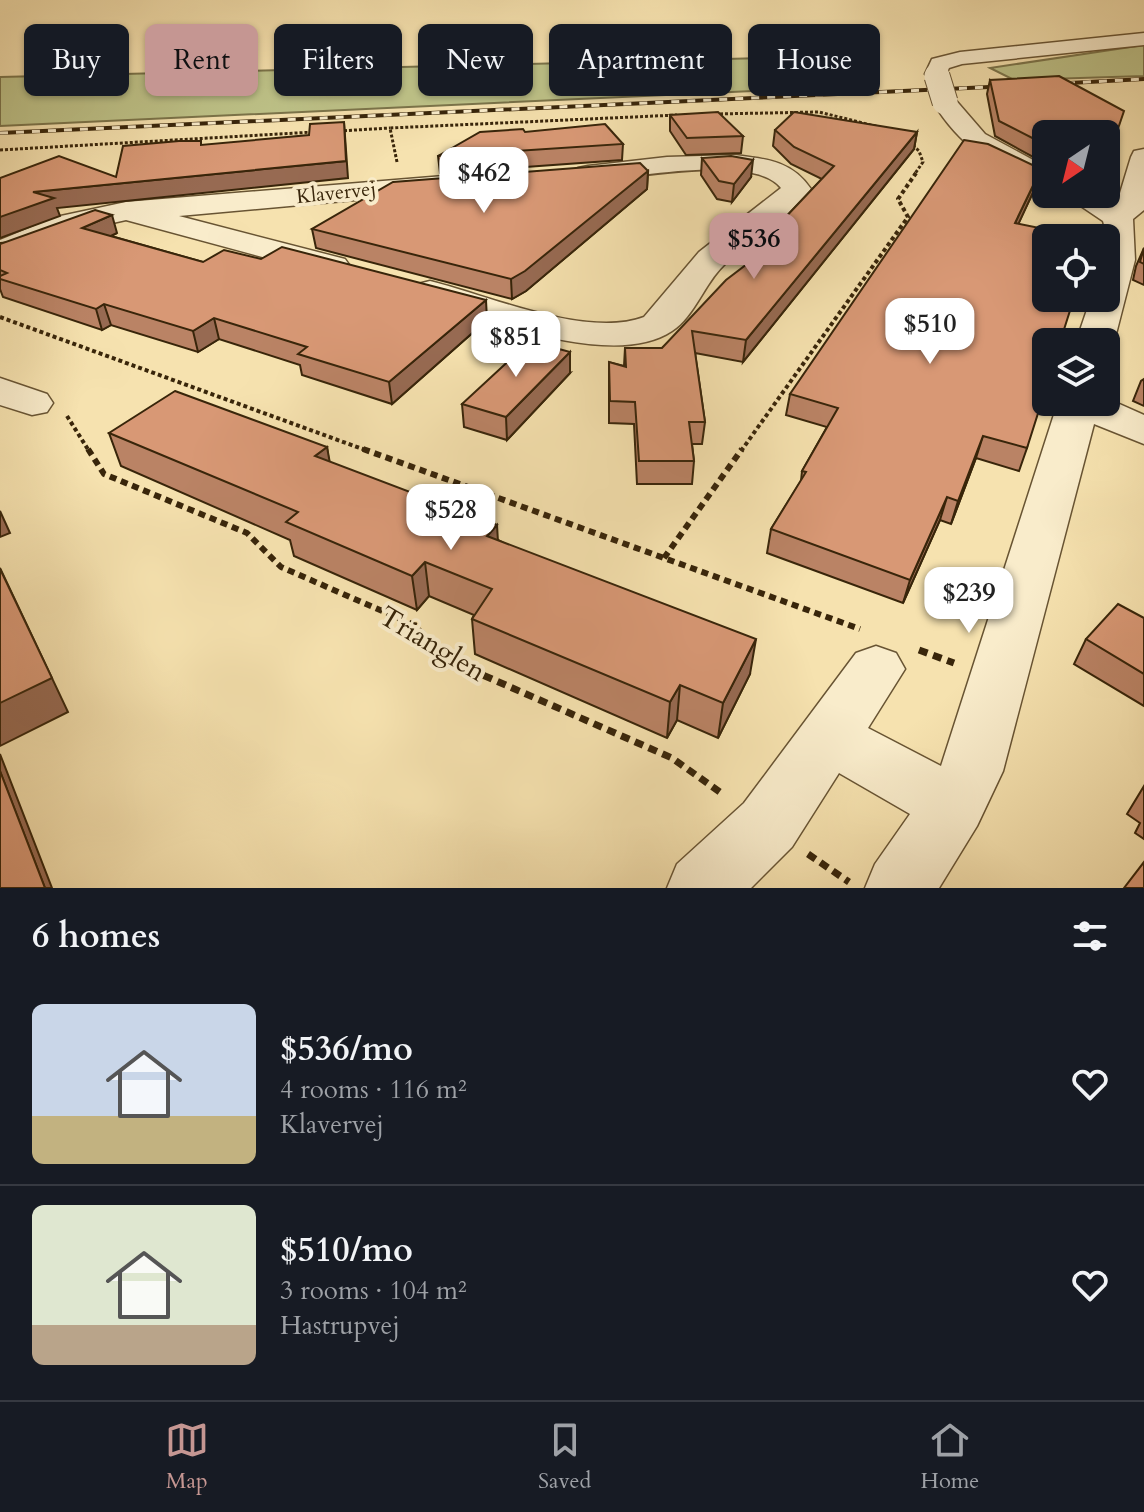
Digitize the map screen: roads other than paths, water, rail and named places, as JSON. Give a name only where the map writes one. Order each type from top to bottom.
[{"type":"street","points":[[1032,171],[975,141],[957,125],[936,74],[940,64],[960,58],[1144,39]]},
{"type":"street","points":[[1099,328],[1120,251],[1122,228],[1131,217],[1130,209],[1144,157]]},
{"type":"street","name":"Klavervej","points":[[126,211],[573,329],[614,335],[642,332],[663,321],[708,262],[775,213],[797,189],[786,174],[747,163],[710,163],[554,177]]},
{"type":"street","name":"Klavervej","points":[[0,252],[67,224],[126,211],[402,187],[472,184]]},
{"type":"street","points":[[1110,208],[1131,217]]},
{"type":"street","points":[[900,888],[954,805],[971,771],[1076,416]]},
{"type":"street","points":[[1111,416],[1144,431]]},
{"type":"street","points":[[702,888],[768,825],[829,737],[884,649]]},
{"type":"street","points":[[829,737],[954,805]]},
{"type":"railway","points":[[1051,84],[1144,79]]},
{"type":"railway","points":[[0,133],[1011,86]]}]
